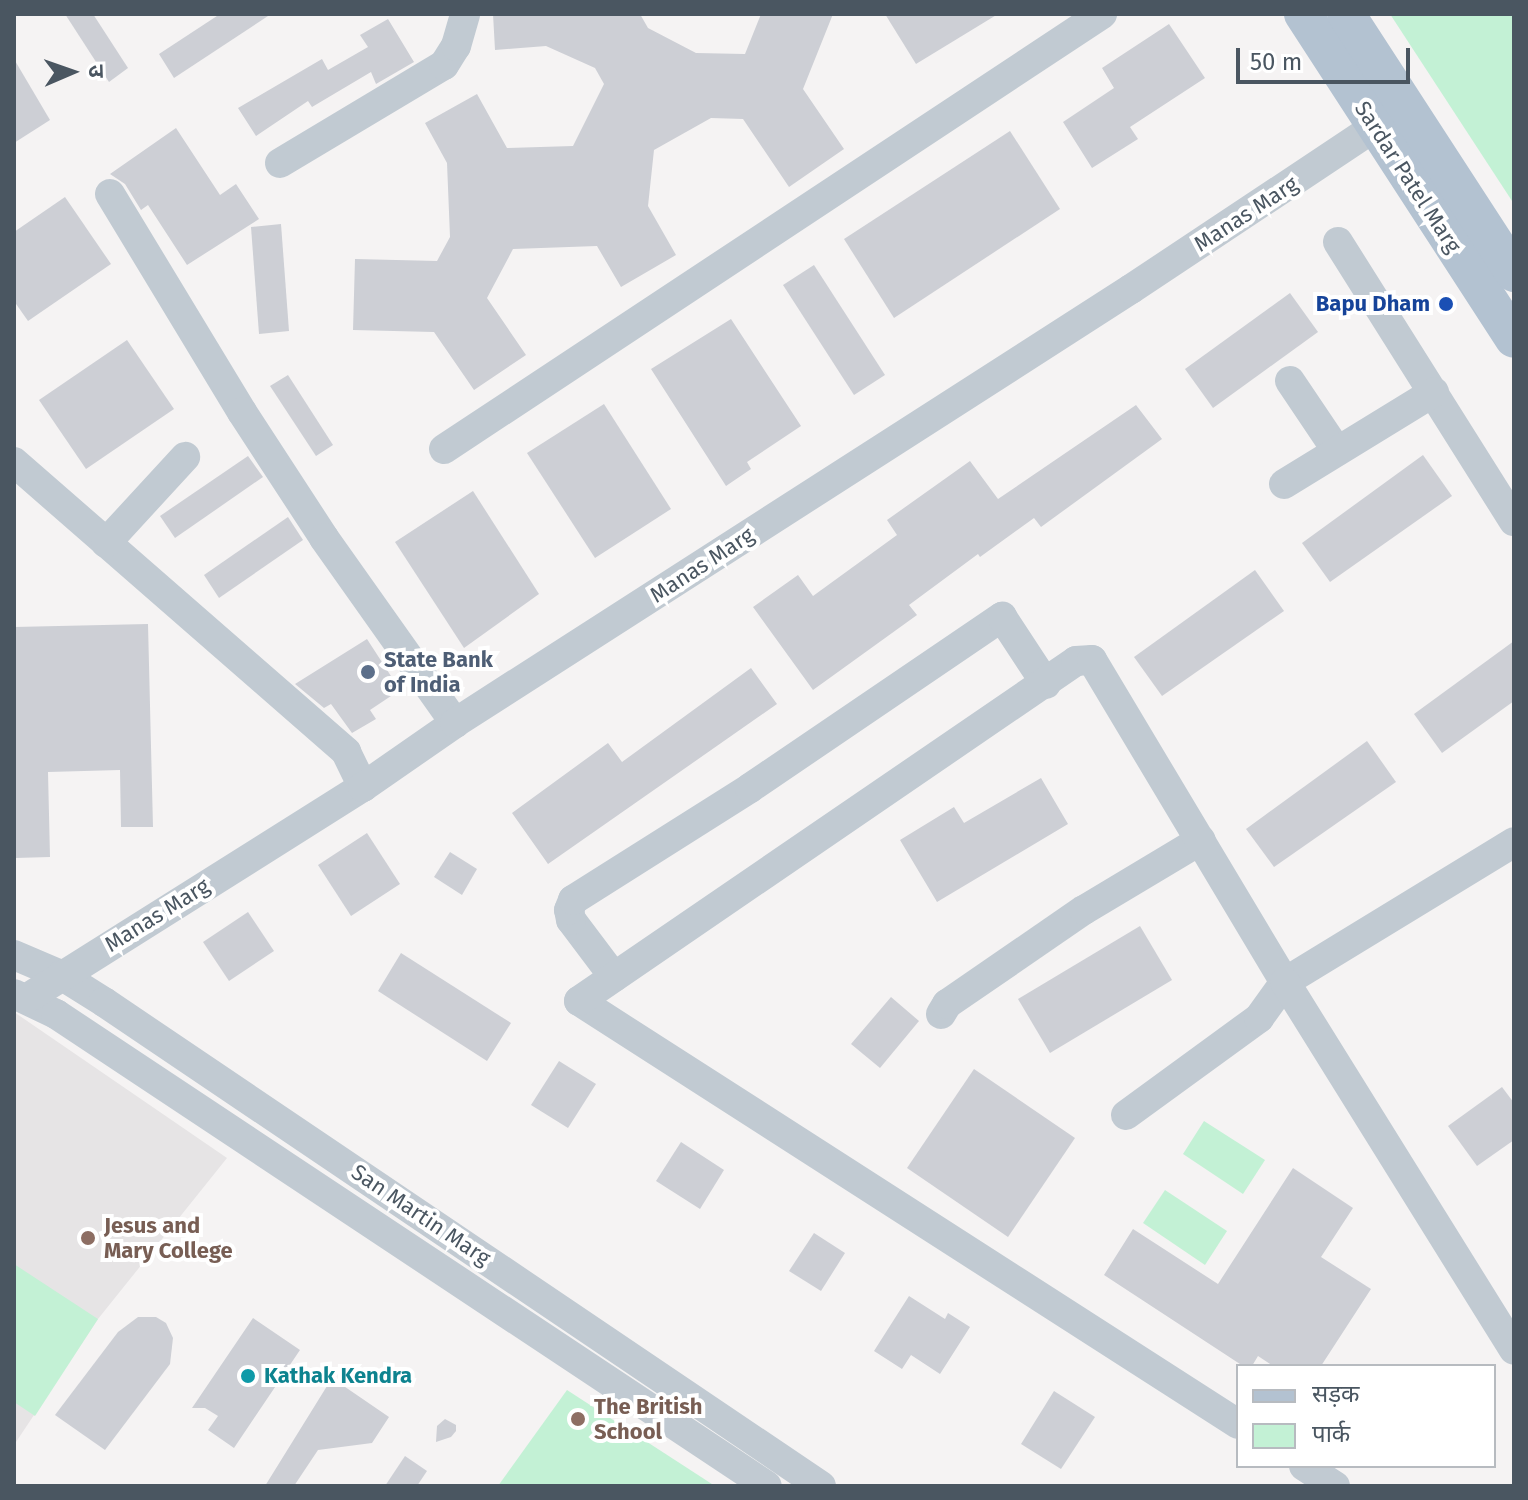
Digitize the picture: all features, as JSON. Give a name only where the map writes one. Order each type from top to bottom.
[{"type":"main road","name":"Sardar Patel Marg","points":[[1303,14],[1514,339]]},
{"type":"main road","name":"Sardar Patel Marg","points":[[1346,14],[1514,273]]},
{"type":"street","points":[[280,163],[444,65],[456,46],[465,14]]},
{"type":"street","points":[[444,449],[1087,18]]},
{"type":"street","name":"Manas Marg","points":[[20,996],[61,975],[363,787],[455,723],[1144,281],[1375,127]]},
{"type":"street","points":[[110,194],[316,526],[455,723]]},
{"type":"street","points":[[1338,242],[1514,521]]},
{"type":"street","points":[[1290,381],[1337,451]]},
{"type":"street","points":[[1284,484],[1434,392]]},
{"type":"street","points":[[106,543],[185,457]]},
{"type":"street","points":[[14,462],[346,752],[363,787]]},
{"type":"street","points":[[614,977],[571,920],[569,910],[573,900],[750,788],[1002,617],[1046,684]]},
{"type":"street","points":[[1236,1423],[579,1001],[1076,661],[1083,659],[1096,663],[1285,982],[1514,1350]]},
{"type":"street","points":[[941,1014],[947,1004],[1084,910],[1201,840]]},
{"type":"street","points":[[1126,1115],[1259,1018],[1285,982],[1514,842]]},
{"type":"street","name":"San Martin Marg","points":[[14,955],[61,975],[821,1486]]},
{"type":"street","name":"San Martin Marg","points":[[20,996],[56,1014],[767,1486]]},
{"type":"street","points":[[1307,1468],[1335,1486]]},
{"type":"shaded area","name":"Jesus and Mary College","points":[[14,1012],[227,1158],[98,1319],[14,1445]]},
{"type":"green space","points":[[1390,14],[1514,14],[1514,204]]},
{"type":"green space","points":[[1204,1121],[1265,1160],[1243,1194],[1183,1154]]},
{"type":"green space","points":[[1165,1190],[1227,1231],[1205,1265],[1143,1223]]},
{"type":"green space","points":[[14,1264],[98,1319],[35,1416],[14,1402]]},
{"type":"green space","name":"The British School","points":[[567,1390],[715,1486],[498,1486]]},
{"type":"building","points":[[65,14],[93,14],[128,68],[109,82]]},
{"type":"building","points":[[220,14],[271,14],[174,78],[159,54]]},
{"type":"building","points":[[493,14],[640,14],[648,28],[696,53],[745,54],[761,14],[833,14],[803,89],[844,149],[789,187],[743,119],[711,118],[654,150],[648,206],[676,255],[621,287],[597,246],[513,249],[487,298],[526,355],[474,390],[434,332],[353,330],[355,259],[437,261],[450,237],[447,163],[425,123],[477,94],[507,148],[573,146],[604,84],[595,68],[546,46],[495,50]]},
{"type":"building","points":[[885,14],[998,14],[916,64]]},
{"type":"building","points":[[388,19],[414,62],[376,84],[371,72],[312,107],[308,101],[256,136],[238,108],[322,59],[328,70],[368,47],[360,35]]},
{"type":"building","points":[[1169,24],[1205,78],[1130,127],[1138,139],[1092,168],[1063,122],[1114,88],[1102,68]]},
{"type":"building","points":[[14,59],[50,120],[14,143]]},
{"type":"building","points":[[176,128],[220,195],[236,184],[259,219],[187,265],[148,205],[141,210],[125,184],[110,174]]},
{"type":"building","points":[[1010,131],[1060,209],[894,318],[844,239]]},
{"type":"building","points":[[65,197],[111,264],[28,321],[14,301],[14,232]]},
{"type":"building","points":[[281,224],[289,331],[259,334],[251,227]]},
{"type":"building","points":[[814,265],[885,375],[854,395],[783,285]]},
{"type":"building","points":[[1290,293],[1318,332],[1213,408],[1185,369]]},
{"type":"building","points":[[731,319],[801,426],[747,462],[751,469],[726,486],[651,369]]},
{"type":"building","points":[[127,340],[174,409],[86,469],[39,400]]},
{"type":"building","points":[[288,375],[333,445],[316,456],[270,386]]},
{"type":"building","points":[[604,404],[671,509],[595,558],[527,453]]},
{"type":"building","points":[[1136,405],[1162,439],[1041,527],[1034,518],[980,557],[978,554],[909,605],[917,615],[813,690],[753,607],[798,575],[813,596],[897,535],[887,520],[970,461],[998,499]]},
{"type":"building","points":[[1423,455],[1452,496],[1330,582],[1302,543]]},
{"type":"building","points":[[248,456],[263,477],[175,538],[160,516]]},
{"type":"building","points":[[473,491],[539,594],[464,648],[395,542]]},
{"type":"building","points":[[288,517],[303,540],[219,598],[204,575]]},
{"type":"building","points":[[1255,570],[1284,611],[1162,696],[1134,657]]},
{"type":"building","points":[[148,624],[153,827],[121,827],[120,770],[48,772],[50,857],[15,858],[14,627]]},
{"type":"building","points":[[367,639],[400,690],[370,710],[376,719],[352,733],[331,704],[324,708],[295,684]]},
{"type":"building","points":[[1514,641],[1514,701],[1442,753],[1414,714]]},
{"type":"building","points":[[751,668],[777,704],[548,864],[512,813],[608,743],[622,762]]},
{"type":"building","points":[[1367,741],[1396,782],[1274,867],[1246,829]]},
{"type":"building","points":[[1041,778],[1068,824],[937,902],[900,840],[954,807],[964,823]]},
{"type":"building","points":[[367,833],[400,884],[351,916],[318,865]]},
{"type":"building","points":[[450,852],[477,869],[462,895],[434,877]]},
{"type":"building","points":[[248,912],[274,951],[229,981],[203,942]]},
{"type":"building","points":[[1140,926],[1172,980],[1050,1053],[1018,999]]},
{"type":"building","points":[[401,953],[511,1023],[487,1061],[378,991]]},
{"type":"building","points":[[891,997],[919,1021],[880,1068],[851,1044]]},
{"type":"building","points":[[559,1061],[596,1084],[568,1128],[531,1105]]},
{"type":"building","points":[[974,1069],[1075,1138],[1008,1237],[907,1168]]},
{"type":"building","points":[[1502,1087],[1514,1103],[1514,1140],[1477,1166],[1448,1126]]},
{"type":"building","points":[[681,1142],[724,1170],[700,1209],[656,1181]]},
{"type":"building","points":[[1293,1168],[1353,1208],[1321,1257],[1371,1289],[1322,1364],[1270,1364],[1258,1356],[1253,1364],[1240,1364],[1104,1275],[1133,1229],[1218,1284]]},
{"type":"building","points":[[814,1233],[845,1253],[821,1291],[789,1271]]},
{"type":"building","points":[[909,1296],[945,1319],[948,1313],[970,1327],[940,1374],[911,1355],[902,1369],[874,1351]]},
{"type":"building","points":[[138,1317],[156,1317],[166,1323],[173,1338],[170,1364],[105,1450],[55,1415],[118,1332]]},
{"type":"building","name":"Kathak Kendra","points":[[253,1318],[300,1350],[234,1448],[208,1430],[218,1416],[205,1408],[192,1408]]},
{"type":"building","points":[[332,1378],[389,1417],[372,1443],[318,1450],[294,1486],[265,1486]]},
{"type":"building","points":[[1054,1391],[1095,1417],[1061,1469],[1021,1444]]},
{"type":"building","points":[[445,1419],[456,1425],[456,1431],[451,1437],[436,1442],[437,1426]]},
{"type":"building","points":[[405,1456],[427,1471],[417,1486],[385,1486]]},
{"type":"place","name":"Bapu Dham","points":[[1446,304]]},
{"type":"place","name":"State Bank of India","points":[[368,672]]},
{"type":"place","name":"Jesus and Mary College","points":[[88,1238]]},
{"type":"place","name":"Kathak Kendra","points":[[248,1376]]},
{"type":"place","name":"The British School","points":[[578,1419]]}]
